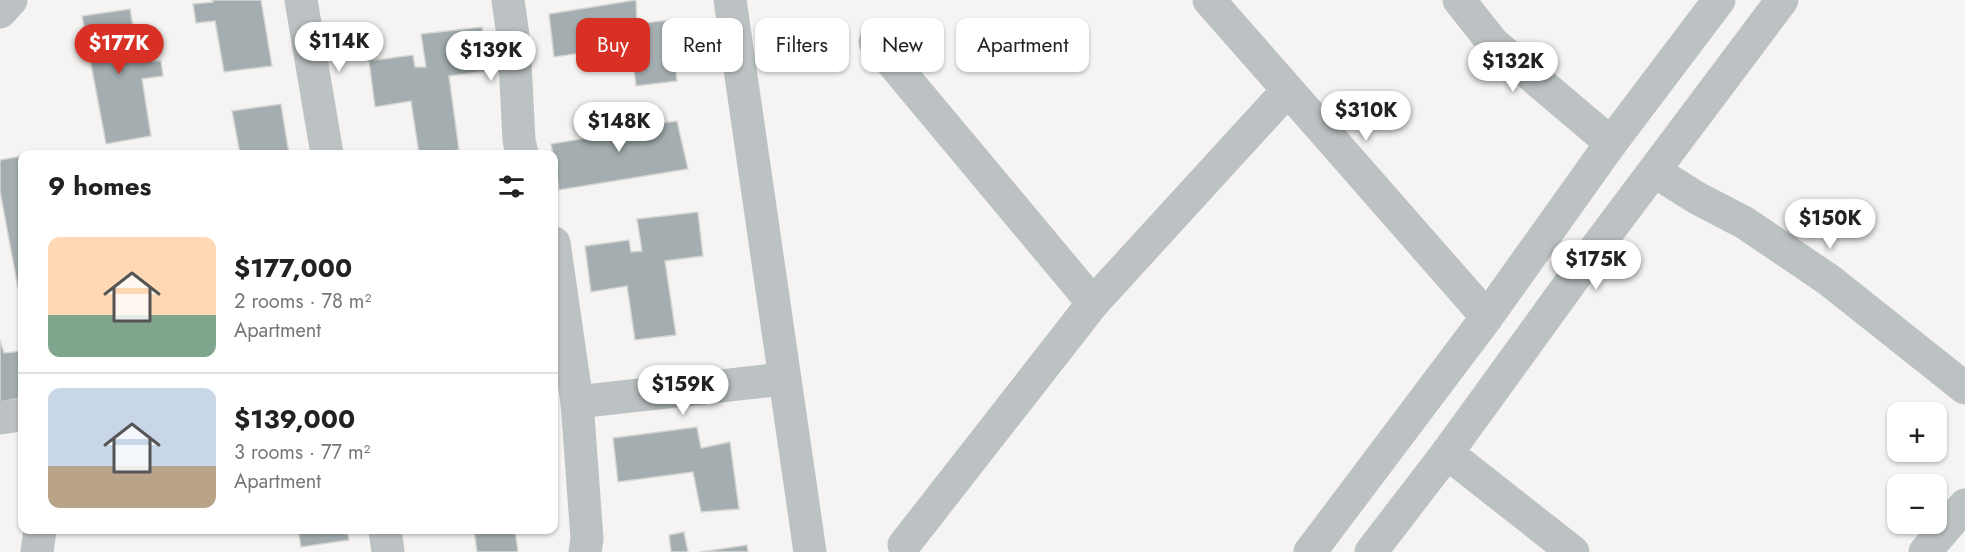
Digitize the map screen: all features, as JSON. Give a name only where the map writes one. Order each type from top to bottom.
[{"type":"street","points":[[0,12],[11,0]]},
{"type":"street","points":[[301,0],[326,150]]},
{"type":"street","points":[[508,0],[514,43],[521,150]]},
{"type":"street","points":[[730,0],[810,552]]},
{"type":"street","points":[[1209,0],[1487,316]]},
{"type":"street","points":[[1459,0],[1493,43],[1611,142]]},
{"type":"street","points":[[1310,552],[1487,316],[1611,142],[1719,0]]},
{"type":"street","points":[[1371,552],[1447,453],[1584,264],[1782,0]]},
{"type":"street","points":[[900,72],[1093,303]]},
{"type":"street","points":[[904,545],[1093,303],[1287,91]]},
{"type":"street","points":[[1654,171],[1696,198],[1745,223],[1829,280],[1965,388]]},
{"type":"street","points":[[1544,237],[1584,264]]},
{"type":"street","points":[[558,287],[570,418],[587,539],[585,552]]},
{"type":"street","points":[[570,418],[784,379]]},
{"type":"street","points":[[0,418],[18,416]]},
{"type":"street","points":[[1447,453],[1573,552]]},
{"type":"street","points":[[1925,552],[1965,505]]},
{"type":"street","points":[[37,552],[39,534]]},
{"type":"street","points":[[386,534],[388,552]]},
{"type":"building","points":[[212,0],[261,0],[272,66],[224,72],[215,21],[196,23],[193,4],[213,2]]},
{"type":"building","points":[[636,0],[637,18],[576,18],[576,54],[554,57],[549,14]]},
{"type":"building","points":[[130,9],[139,61],[161,61],[163,76],[142,79],[151,136],[106,144],[82,16]]},
{"type":"building","points":[[662,21],[662,72],[676,72],[677,81],[636,86],[634,72],[650,72],[650,22]]},
{"type":"building","points":[[482,27],[487,71],[449,76],[459,150],[418,150],[411,101],[375,107],[369,61],[413,55],[415,67],[426,67],[421,34]]},
{"type":"building","points":[[281,104],[288,150],[239,150],[232,111]]},
{"type":"building","points":[[625,108],[629,127],[677,121],[688,169],[559,190],[558,150],[552,150],[551,144],[605,135],[600,114]]},
{"type":"building","points":[[18,157],[18,288],[0,191],[0,160]]},
{"type":"building","points":[[698,212],[703,256],[665,261],[676,335],[635,340],[627,286],[591,292],[585,246],[629,240],[631,252],[642,251],[637,219]]},
{"type":"building","points":[[0,340],[4,353],[18,351],[18,399],[0,402]]},
{"type":"building","points":[[697,427],[701,448],[730,442],[739,509],[701,512],[693,472],[618,482],[613,438]]},
{"type":"building","points":[[684,532],[688,552],[671,552],[669,535]]},
{"type":"building","points":[[299,534],[348,534],[349,540],[301,547]]},
{"type":"building","points":[[475,534],[516,534],[518,552],[477,552]]},
{"type":"building","points":[[747,545],[748,552],[700,552]]}]
